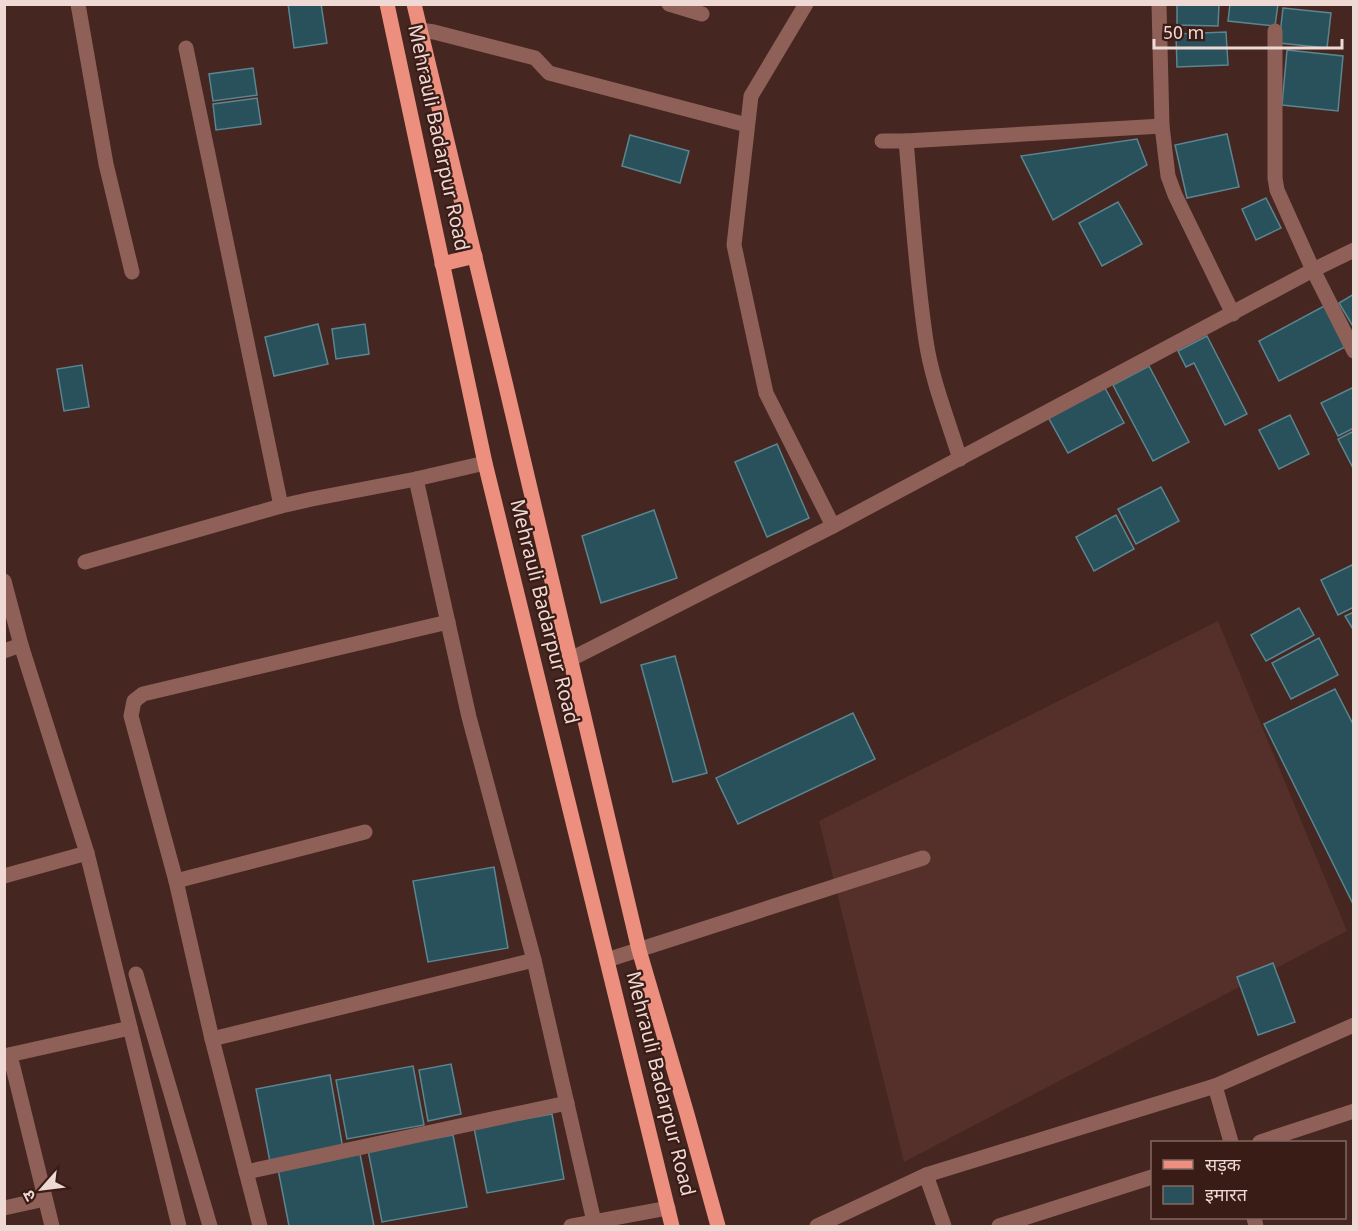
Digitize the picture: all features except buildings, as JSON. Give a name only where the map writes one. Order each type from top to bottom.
[{"type":"main road","name":"Mehrauli Badarpur Road","points":[[387,4],[485,463],[672,1227]]},
{"type":"main road","name":"Mehrauli Badarpur Road","points":[[414,4],[639,950],[718,1227]]},
{"type":"main road","points":[[442,264],[475,256]]},
{"type":"street","points":[[78,4],[106,164],[132,272]]},
{"type":"street","points":[[669,4],[702,14]]},
{"type":"street","points":[[806,4],[751,96],[734,245],[766,393],[833,526]]},
{"type":"street","points":[[1159,5],[1162,126],[1168,176],[1233,314]]},
{"type":"street","points":[[420,30],[535,58],[549,73],[747,125]]},
{"type":"street","points":[[1275,31],[1275,178],[1277,190],[1353,351]]},
{"type":"street","points":[[186,48],[281,506]]},
{"type":"street","points":[[882,141],[1162,126]]},
{"type":"street","points":[[906,141],[926,342],[960,459]]},
{"type":"street","points":[[569,660],[833,526],[1353,250]]},
{"type":"street","points":[[84,562],[281,506],[485,463]]},
{"type":"street","points":[[416,478],[469,717],[534,960],[595,1224]]},
{"type":"street","points":[[4,581],[21,645],[87,854],[179,1227]]},
{"type":"street","points":[[260,1227],[212,1039],[176,881],[131,716],[134,701],[143,694],[448,622]]},
{"type":"street","points":[[4,651],[21,645]]},
{"type":"street","points":[[176,881],[365,832]]},
{"type":"street","points":[[4,876],[87,854]]},
{"type":"street","points":[[607,960],[923,858]]},
{"type":"street","points":[[212,1039],[534,960]]},
{"type":"street","points":[[136,974],[210,1227]]},
{"type":"street","points":[[817,1227],[926,1175],[1215,1086],[1353,1025]]},
{"type":"street","points":[[52,1227],[7,1055],[130,1028]]},
{"type":"street","points":[[1215,1086],[1230,1141]]},
{"type":"street","points":[[246,1172],[567,1102]]},
{"type":"street","points":[[1266,1141],[1353,1112]]},
{"type":"street","points":[[926,1175],[944,1227]]},
{"type":"street","points":[[999,1227],[1151,1177]]},
{"type":"street","points":[[4,1208],[45,1199]]},
{"type":"street","points":[[571,1227],[668,1208]]},
{"type":"shaded area","points":[[1218,621],[1347,931],[904,1162],[819,821]]}]
